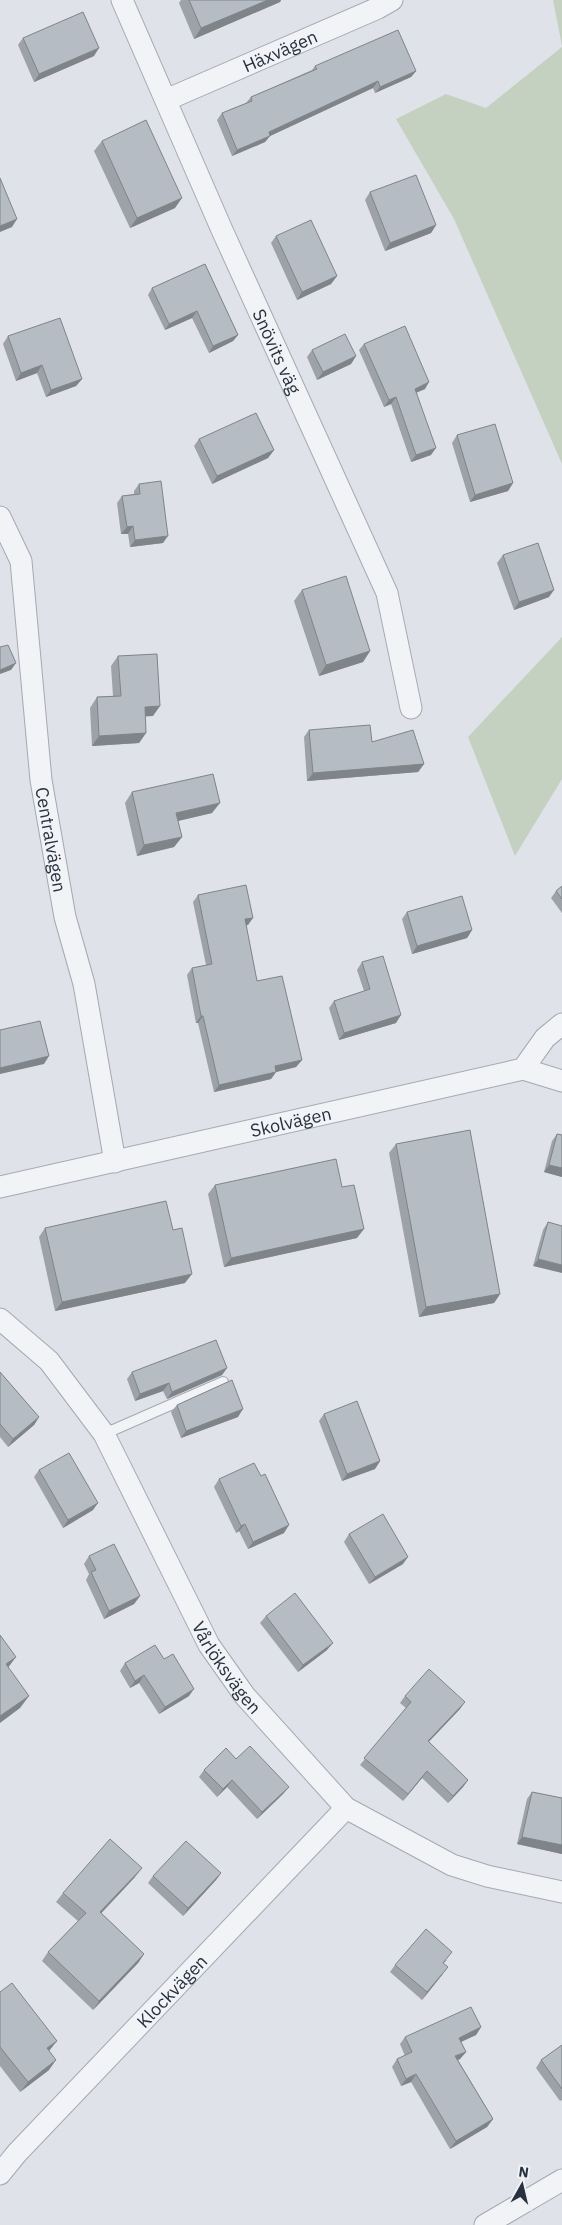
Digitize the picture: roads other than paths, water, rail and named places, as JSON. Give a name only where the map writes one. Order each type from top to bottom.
[{"type":"street","name":"Snövits väg","points":[[122,0],[386,593],[411,708]]},
{"type":"street","name":"Häxvägen","points":[[166,100],[392,0]]},
{"type":"street","name":"Centralvägen","points":[[0,517],[21,561],[41,780],[65,917],[84,984],[115,1162]]},
{"type":"street","points":[[562,1024],[545,1038],[523,1069],[562,1081]]},
{"type":"street","name":"Skolvägen","points":[[0,1187],[523,1069]]},
{"type":"street","name":"Vårlöksvägen","points":[[0,1319],[49,1361],[104,1434],[209,1645],[245,1696],[346,1808],[452,1865],[487,1876],[562,1892]]},
{"type":"street","name":"Klockvägen","points":[[0,2174],[17,2153],[346,1808]]},
{"type":"street","points":[[485,2225],[562,2180]]},
{"type":"lane","points":[[104,1434],[223,1382]]}]
